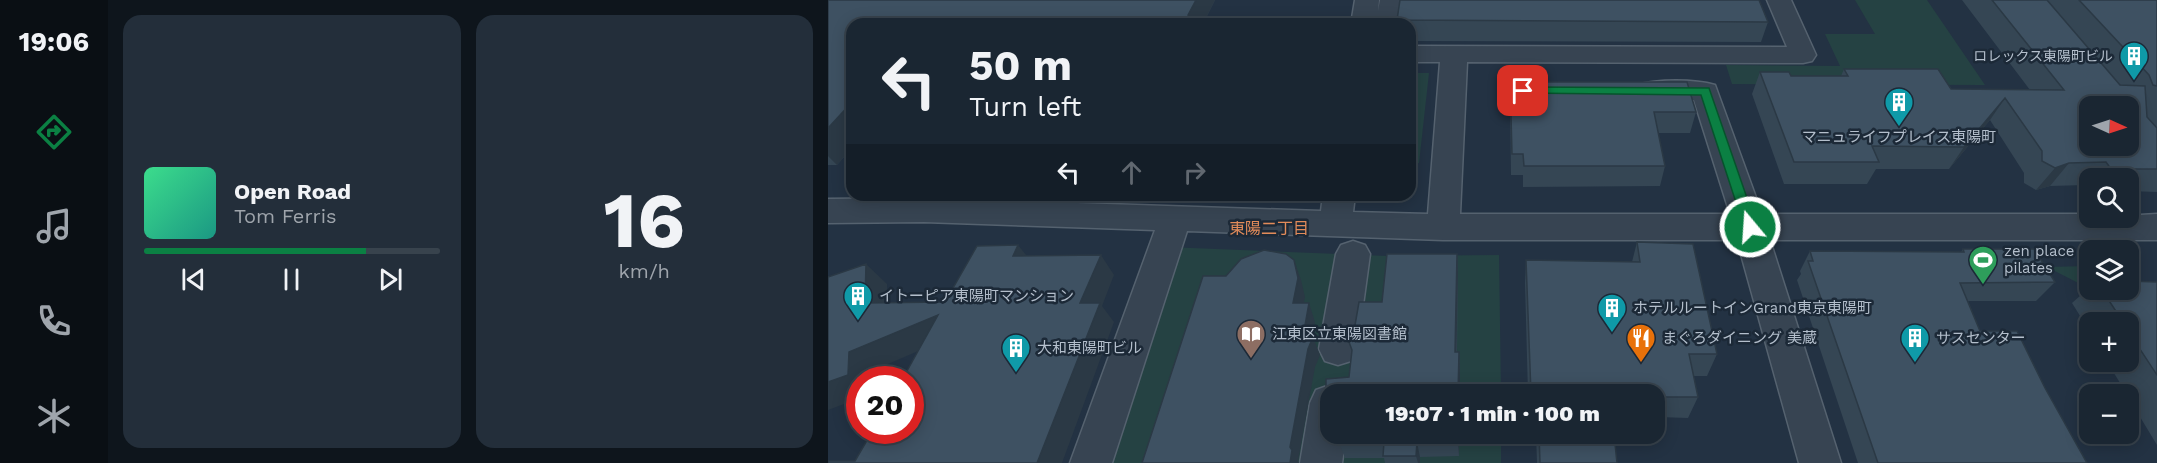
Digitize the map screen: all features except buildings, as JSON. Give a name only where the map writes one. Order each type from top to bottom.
[{"type":"street","points":[[1365,18],[1367,0]]},
{"type":"street","points":[[1389,18],[1392,0]]},
{"type":"street","points":[[1416,54],[1803,55],[1779,0]]},
{"type":"street","points":[[1443,227],[1454,54]]},
{"type":"street","points":[[1626,91],[1705,91],[1750,227],[1820,463]]},
{"type":"street","points":[[828,211],[924,210],[1175,219],[1337,210],[1443,227],[2157,227]]},
{"type":"street","points":[[1091,463],[1175,219]]},
{"type":"street","points":[[1321,463],[1353,254]]},
{"type":"green space","points":[[1855,0],[1927,0],[1985,85],[1732,84],[1726,65],[1840,66],[1825,34],[1875,34]]},
{"type":"green space","points":[[1416,73],[1429,73],[1419,163],[1416,163]]},
{"type":"green space","points":[[1166,247],[1388,256],[1499,255],[1501,384],[1320,384],[1320,444],[1501,444],[1501,463],[1091,463]]},
{"type":"green space","points":[[2079,266],[2079,283],[2047,267]]},
{"type":"place","name":"ロレックス東陽町ビル","points":[[2134,82]]},
{"type":"place","name":"マニュライフプレイス東陽町","points":[[1899,128]]},
{"type":"place","name":"zen place pilates","points":[[1983,286]]},
{"type":"place","name":"イトーピア東陽町マンション","points":[[858,322]]},
{"type":"place","name":"ホテルルートインGrand東京東陽町","points":[[1612,334]]},
{"type":"place","name":"江東区立東陽図書館","points":[[1251,360]]},
{"type":"place","name":"まぐろダイニング 美蔵","points":[[1641,364]]},
{"type":"place","name":"サスセンター","points":[[1915,364]]},
{"type":"place","name":"大和東陽町ビル","points":[[1016,374]]},
{"type":"district","name":"東陽二丁目","points":[[1269,228]]},
{"type":"route","points":[[1523,91],[1705,91],[1750,227]]}]
